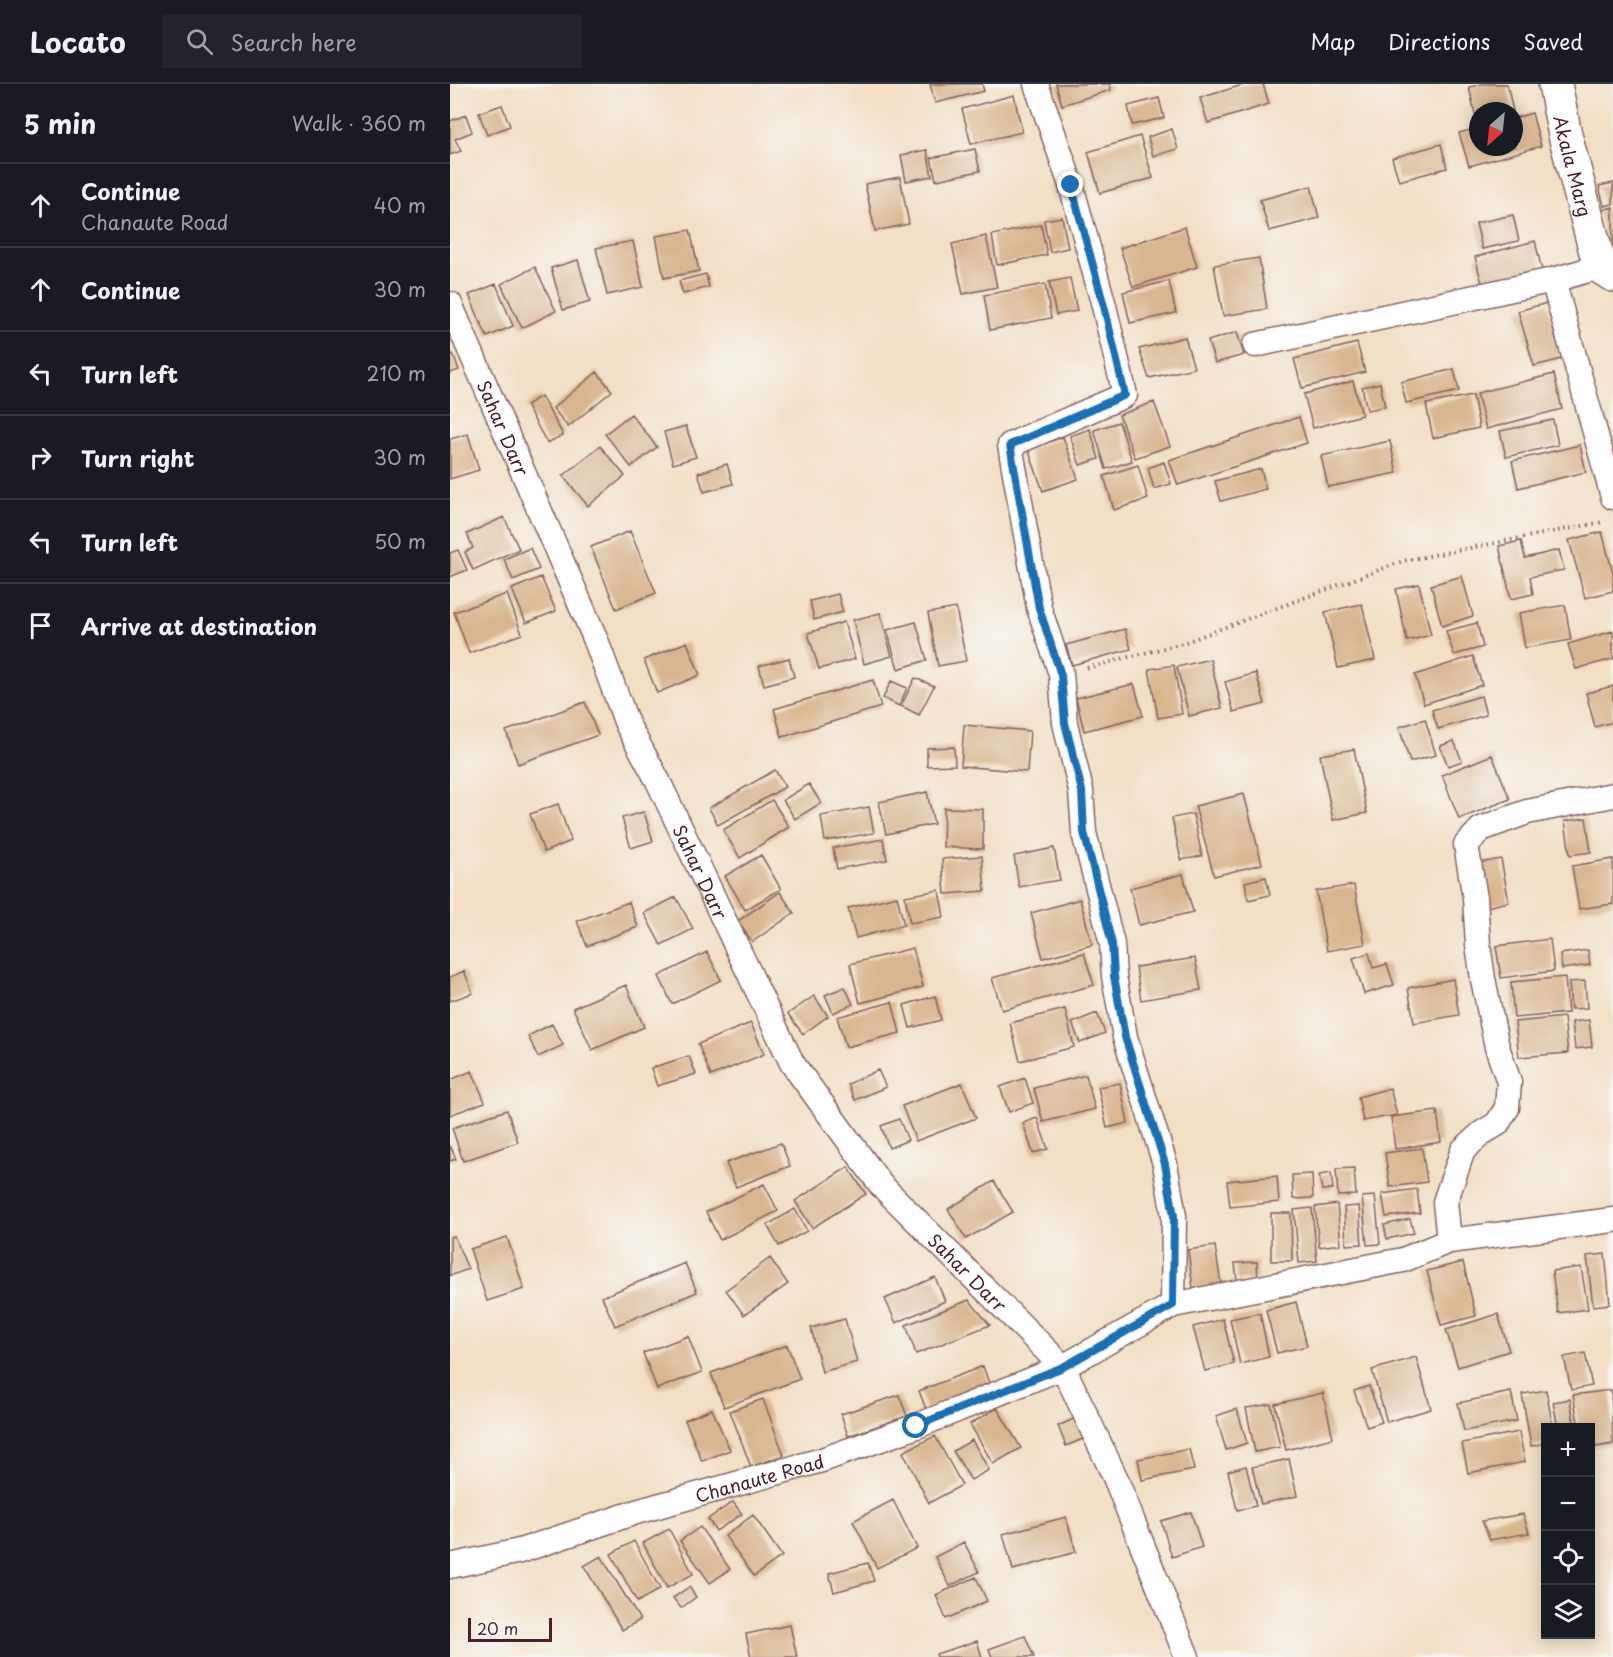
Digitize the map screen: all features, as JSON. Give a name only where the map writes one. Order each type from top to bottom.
[{"type":"main road","name":"Akala Marg","points":[[1555,84],[1565,135],[1609,268]]},
{"type":"street","points":[[1036,84],[1071,185],[1104,306],[1125,395],[1010,445],[1039,608],[1061,675],[1065,723],[1082,791],[1084,832],[1112,944],[1114,976],[1125,1037],[1165,1164],[1174,1216],[1173,1305]]},
{"type":"street","points":[[1255,345],[1609,268]]},
{"type":"street","points":[[1553,280],[1613,497]]},
{"type":"street","name":"Sahar Darr","points":[[450,304],[596,638],[627,724],[662,790],[792,1063],[881,1185],[1063,1367],[1115,1477],[1187,1657]]},
{"type":"street","points":[[1449,1241],[1445,1202],[1463,1150],[1482,1133],[1497,1124],[1507,1108],[1509,1082],[1497,1047],[1483,979],[1475,898],[1466,845],[1481,830],[1527,812],[1613,795]]},
{"type":"street","name":"Chanaute Road","points":[[450,1566],[520,1551],[636,1512],[822,1460],[916,1426],[1063,1367],[1173,1305],[1403,1260],[1449,1241],[1613,1220]]},
{"type":"path","points":[[1061,675],[1184,643],[1403,561],[1613,520]]},
{"type":"building","points":[[930,84],[982,84],[984,91],[935,103]]},
{"type":"building","points":[[1056,84],[1110,84],[1111,90],[1062,105]]},
{"type":"building","points":[[1246,84],[1263,84],[1269,104],[1208,123],[1200,98]]},
{"type":"building","points":[[1483,84],[1507,84],[1511,102],[1472,102],[1469,87]]},
{"type":"building","points":[[1014,95],[1022,132],[971,144],[962,109]]},
{"type":"building","points":[[1159,98],[1164,118],[1132,125],[1128,106]]},
{"type":"building","points":[[502,105],[510,126],[487,135],[479,113]]},
{"type":"building","points":[[1532,113],[1541,146],[1523,151],[1523,116]]},
{"type":"building","points":[[466,115],[472,132],[455,139],[461,151],[450,155],[450,121]]},
{"type":"building","points":[[1172,129],[1178,149],[1153,156],[1148,137]]},
{"type":"building","points":[[1469,130],[1469,156],[1505,156],[1469,166],[1459,133]]},
{"type":"building","points":[[1140,136],[1153,178],[1100,193],[1088,152]]},
{"type":"building","points":[[1441,144],[1447,168],[1399,181],[1392,158]]},
{"type":"building","points":[[975,149],[980,171],[936,180],[931,158]]},
{"type":"building","points":[[927,150],[932,176],[906,181],[901,155]]},
{"type":"building","points":[[900,177],[909,224],[875,231],[865,184]]},
{"type":"building","points":[[1613,183],[1613,204],[1604,206],[1599,186]]},
{"type":"building","points":[[1311,186],[1319,218],[1269,231],[1260,200]]},
{"type":"building","points":[[1613,207],[1613,244],[1606,245],[1598,211]]},
{"type":"building","points":[[1513,215],[1519,241],[1482,249],[1476,223]]},
{"type":"building","points":[[1062,217],[1068,248],[1050,252],[1044,220]]},
{"type":"building","points":[[1041,225],[1047,255],[997,265],[992,235]]},
{"type":"building","points":[[1185,227],[1197,267],[1133,287],[1120,248]]},
{"type":"building","points":[[690,230],[699,271],[664,278],[656,236]]},
{"type":"building","points":[[986,236],[997,287],[963,294],[952,244]]},
{"type":"building","points":[[633,241],[643,287],[607,295],[596,248]]},
{"type":"building","points":[[1535,241],[1543,275],[1484,291],[1475,257]]},
{"type":"building","points":[[1259,258],[1267,309],[1223,316],[1214,265]]},
{"type":"building","points":[[578,260],[590,302],[563,310],[551,268]]},
{"type":"building","points":[[535,267],[556,311],[522,328],[501,284]]},
{"type":"building","points":[[706,274],[709,287],[683,294],[679,281]]},
{"type":"building","points":[[1070,278],[1077,311],[1056,315],[1049,282]]},
{"type":"building","points":[[1169,281],[1176,313],[1130,323],[1123,292]]},
{"type":"building","points":[[496,284],[513,326],[487,337],[469,295]]},
{"type":"building","points":[[1045,284],[1051,318],[990,330],[984,295]]},
{"type":"building","points":[[1547,303],[1562,359],[1534,366],[1518,311]]},
{"type":"building","points":[[1237,332],[1244,355],[1215,363],[1208,341]]},
{"type":"building","points":[[1185,337],[1194,368],[1149,378],[1139,349]]},
{"type":"building","points":[[1357,343],[1365,372],[1302,388],[1294,359]]},
{"type":"building","points":[[453,354],[459,370],[450,373],[450,355]]},
{"type":"building","points":[[1454,369],[1459,391],[1406,403],[1401,382]]},
{"type":"building","points":[[597,372],[612,391],[568,427],[553,408]]},
{"type":"building","points":[[1554,374],[1562,409],[1486,429],[1477,393]]},
{"type":"building","points":[[1353,381],[1362,415],[1313,428],[1304,394]]},
{"type":"building","points":[[1380,383],[1385,407],[1367,410],[1362,387]]},
{"type":"building","points":[[1473,395],[1479,428],[1433,438],[1426,404]]},
{"type":"building","points":[[541,396],[563,435],[547,443],[526,405]]},
{"type":"building","points":[[1154,402],[1170,446],[1135,458],[1119,415]]},
{"type":"building","points":[[631,414],[657,447],[631,467],[605,434]]},
{"type":"building","points":[[1299,417],[1307,443],[1178,485],[1169,460]]},
{"type":"building","points":[[1553,420],[1558,445],[1506,457],[1500,431]]},
{"type":"building","points":[[1119,422],[1132,461],[1106,469],[1094,430]]},
{"type":"building","points":[[686,426],[696,457],[673,464],[664,432]]},
{"type":"building","points":[[1090,429],[1099,459],[1080,465],[1070,436]]},
{"type":"building","points":[[468,434],[479,470],[450,479],[450,439]]},
{"type":"building","points":[[1063,437],[1078,479],[1043,491],[1028,449]]},
{"type":"building","points":[[1390,441],[1397,473],[1328,487],[1321,456]]},
{"type":"building","points":[[1580,445],[1586,472],[1518,488],[1512,461]]},
{"type":"building","points":[[600,446],[625,476],[588,506],[563,476]]},
{"type":"building","points":[[1164,462],[1171,484],[1154,489],[1148,468]]},
{"type":"building","points":[[727,464],[733,484],[704,492],[698,473]]},
{"type":"building","points":[[1138,465],[1148,499],[1114,510],[1104,476]]},
{"type":"building","points":[[1261,469],[1266,489],[1221,501],[1215,481]]},
{"type":"building","points":[[504,517],[519,549],[473,570],[465,552],[473,548],[467,534]]},
{"type":"building","points":[[630,531],[656,593],[616,609],[591,547]]},
{"type":"building","points":[[1602,532],[1613,573],[1613,591],[1585,598],[1569,540]]},
{"type":"building","points":[[1521,541],[1525,558],[1559,550],[1564,570],[1530,577],[1533,594],[1511,599],[1499,546]]},
{"type":"building","points":[[530,548],[539,569],[513,580],[504,559]]},
{"type":"building","points":[[458,550],[467,570],[450,577],[450,553]]},
{"type":"building","points":[[1462,576],[1473,616],[1442,626],[1431,585]]},
{"type":"building","points":[[541,577],[556,611],[526,623],[512,589]]},
{"type":"building","points":[[1419,584],[1431,635],[1407,641],[1396,589]]},
{"type":"building","points":[[507,594],[522,634],[469,653],[454,612]]},
{"type":"building","points":[[838,594],[843,612],[814,620],[810,601]]},
{"type":"building","points":[[1362,604],[1375,660],[1338,668],[1325,612]]},
{"type":"building","points":[[1565,605],[1571,640],[1525,648],[1519,613]]},
{"type":"building","points":[[956,608],[966,661],[938,666],[928,613]]},
{"type":"building","points":[[880,613],[892,656],[864,664],[853,620]]},
{"type":"building","points":[[844,622],[855,659],[819,669],[808,633]]},
{"type":"building","points":[[916,622],[927,660],[898,669],[887,630]]},
{"type":"building","points":[[1477,623],[1483,647],[1454,655],[1446,631]]},
{"type":"building","points":[[1125,629],[1131,649],[1072,665],[1066,645]]},
{"type":"building","points":[[1613,631],[1613,659],[1576,669],[1568,644]]},
{"type":"building","points":[[687,642],[700,675],[657,693],[644,660]]},
{"type":"building","points":[[1473,656],[1482,685],[1424,704],[1415,675]]},
{"type":"building","points":[[789,658],[794,677],[764,685],[759,666]]},
{"type":"building","points":[[1210,659],[1222,708],[1189,716],[1177,667]]},
{"type":"building","points":[[1174,665],[1182,714],[1158,718],[1149,669]]},
{"type":"building","points":[[1256,673],[1265,704],[1234,712],[1225,682]]},
{"type":"building","points":[[915,678],[934,686],[919,715],[901,706]]},
{"type":"building","points":[[873,680],[881,707],[782,737],[774,709]]},
{"type":"building","points":[[891,681],[907,688],[899,706],[883,698]]},
{"type":"building","points":[[1134,684],[1143,716],[1084,731],[1076,698]]},
{"type":"building","points":[[1613,686],[1613,722],[1595,727],[1586,693]]},
{"type":"building","points":[[1481,696],[1486,715],[1438,729],[1432,710]]},
{"type":"building","points":[[585,702],[598,735],[518,764],[506,731]]},
{"type":"building","points":[[1425,719],[1436,755],[1410,762],[1399,727]]},
{"type":"building","points":[[964,725],[1030,731],[1027,772],[961,766]]},
{"type":"building","points":[[1454,741],[1462,761],[1448,766],[1440,746]]},
{"type":"building","points":[[954,747],[955,765],[927,766],[927,748]]},
{"type":"building","points":[[1354,749],[1367,813],[1333,820],[1320,755]]},
{"type":"building","points":[[1492,755],[1510,799],[1459,819],[1442,775]]},
{"type":"building","points":[[775,770],[785,787],[718,825],[709,808]]},
{"type":"building","points":[[809,784],[821,803],[795,819],[783,800]]},
{"type":"building","points":[[927,792],[934,824],[886,834],[879,802]]},
{"type":"building","points":[[1244,794],[1262,864],[1214,876],[1195,806]]},
{"type":"building","points":[[772,800],[789,827],[740,858],[723,830]]},
{"type":"building","points":[[558,804],[571,841],[544,852],[530,814]]},
{"type":"building","points":[[869,807],[874,833],[825,841],[821,816]]},
{"type":"building","points":[[944,808],[983,809],[983,849],[943,847]]},
{"type":"building","points":[[644,812],[653,841],[631,848],[622,818]]},
{"type":"building","points":[[1193,814],[1202,856],[1181,860],[1172,818]]},
{"type":"building","points":[[1586,818],[1591,852],[1570,855],[1565,821]]},
{"type":"building","points":[[883,839],[887,860],[837,869],[833,848]]},
{"type":"building","points":[[1054,848],[1060,880],[1019,887],[1014,856]]},
{"type":"building","points":[[761,855],[781,889],[745,910],[725,876]]},
{"type":"building","points":[[982,856],[985,891],[945,894],[942,859]]},
{"type":"building","points":[[1501,859],[1509,902],[1486,907],[1478,863]]},
{"type":"building","points":[[1613,859],[1613,904],[1579,909],[1572,866]]},
{"type":"building","points":[[1183,874],[1193,912],[1139,925],[1130,888]]},
{"type":"building","points":[[1266,877],[1270,895],[1248,900],[1245,882]]},
{"type":"building","points":[[1354,885],[1365,944],[1327,951],[1316,891]]},
{"type":"building","points":[[939,890],[944,917],[910,923],[905,896]]},
{"type":"building","points":[[780,892],[794,913],[752,942],[738,921]]},
{"type":"building","points":[[897,896],[904,925],[856,938],[848,908]]},
{"type":"building","points":[[676,897],[693,929],[661,945],[644,913]]},
{"type":"building","points":[[1080,899],[1092,945],[1043,958],[1031,913]]},
{"type":"building","points":[[629,902],[638,927],[587,946],[577,921]]},
{"type":"building","points":[[1550,939],[1554,971],[1501,978],[1496,946]]},
{"type":"building","points":[[913,948],[923,987],[860,1003],[850,964]]},
{"type":"building","points":[[1588,950],[1590,965],[1562,969],[1560,954]]},
{"type":"building","points":[[707,952],[721,980],[672,1004],[659,976]]},
{"type":"building","points":[[1084,953],[1094,985],[1002,1010],[992,978]]},
{"type":"building","points":[[1369,953],[1373,968],[1387,964],[1394,985],[1364,994],[1353,958]]},
{"type":"building","points":[[1195,958],[1201,990],[1141,1000],[1136,967]]},
{"type":"building","points":[[464,971],[473,993],[450,1001],[450,977]]},
{"type":"building","points":[[1565,977],[1568,1013],[1514,1018],[1511,982]]},
{"type":"building","points":[[1453,979],[1459,1015],[1414,1023],[1408,988]]},
{"type":"building","points":[[1585,981],[1587,1008],[1571,1009],[1569,982]]},
{"type":"building","points":[[626,985],[644,1027],[592,1050],[573,1008]]},
{"type":"building","points":[[845,987],[853,1004],[833,1013],[825,995]]},
{"type":"building","points":[[814,996],[828,1016],[803,1034],[788,1014]]},
{"type":"building","points":[[935,996],[941,1020],[910,1028],[904,1005]]},
{"type":"building","points":[[892,1002],[900,1033],[846,1047],[837,1017]]},
{"type":"building","points":[[1065,1009],[1074,1047],[1020,1061],[1010,1023]]},
{"type":"building","points":[[1097,1013],[1105,1033],[1080,1043],[1072,1023]]},
{"type":"building","points":[[1564,1017],[1568,1053],[1519,1057],[1515,1022]]},
{"type":"building","points":[[1589,1020],[1592,1047],[1575,1049],[1572,1022]]},
{"type":"building","points":[[751,1023],[764,1054],[711,1076],[698,1044]]},
{"type":"building","points":[[552,1024],[563,1045],[538,1057],[528,1036]]},
{"type":"building","points":[[689,1056],[696,1074],[657,1086],[651,1068]]},
{"type":"building","points":[[878,1070],[886,1087],[855,1100],[848,1084]]},
{"type":"building","points":[[472,1071],[485,1102],[450,1115],[450,1080]]},
{"type":"building","points":[[1086,1075],[1095,1109],[1043,1122],[1034,1088]]},
{"type":"building","points":[[1025,1078],[1033,1103],[1009,1112],[1000,1087]]},
{"type":"building","points":[[962,1083],[976,1118],[916,1141],[902,1106]]},
{"type":"building","points":[[1120,1083],[1128,1123],[1107,1128],[1098,1087]]},
{"type":"building","points":[[1390,1088],[1397,1115],[1363,1121],[1358,1097]]},
{"type":"building","points":[[507,1110],[518,1142],[463,1161],[452,1128]]},
{"type":"building","points":[[1437,1111],[1441,1142],[1395,1149],[1391,1117]]},
{"type":"building","points":[[1037,1118],[1048,1149],[1033,1153],[1023,1123]]},
{"type":"building","points":[[899,1119],[908,1140],[889,1148],[881,1126]]},
{"type":"building","points":[[781,1143],[790,1166],[736,1187],[726,1163]]},
{"type":"building","points":[[450,1145],[456,1159],[450,1161]]},
{"type":"building","points":[[1422,1148],[1427,1182],[1390,1187],[1385,1153]]},
{"type":"building","points":[[848,1167],[866,1194],[812,1228],[795,1201]]},
{"type":"building","points":[[1354,1168],[1356,1195],[1338,1196],[1336,1169]]},
{"type":"building","points":[[1331,1173],[1333,1189],[1322,1190],[1319,1175]]},
{"type":"building","points":[[1312,1174],[1313,1198],[1293,1199],[1292,1175]]},
{"type":"building","points":[[1277,1176],[1279,1202],[1230,1207],[1227,1181]]},
{"type":"building","points":[[994,1181],[1013,1212],[966,1239],[948,1209]]},
{"type":"building","points":[[764,1184],[778,1211],[720,1240],[706,1212]]},
{"type":"building","points":[[1417,1189],[1420,1213],[1386,1217],[1382,1194]]},
{"type":"building","points":[[1375,1196],[1380,1244],[1367,1245],[1362,1197]]},
{"type":"building","points":[[1337,1204],[1341,1244],[1319,1247],[1315,1207]]},
{"type":"building","points":[[1359,1206],[1362,1244],[1346,1245],[1344,1207]]},
{"type":"building","points":[[1312,1208],[1317,1261],[1299,1263],[1294,1210]]},
{"type":"building","points":[[795,1209],[807,1231],[779,1246],[767,1225]]},
{"type":"building","points":[[1271,1213],[1291,1213],[1292,1261],[1271,1261]]},
{"type":"building","points":[[1410,1219],[1414,1233],[1387,1239],[1384,1225]]},
{"type":"building","points":[[454,1236],[468,1269],[450,1276],[450,1237]]},
{"type":"building","points":[[507,1237],[524,1289],[487,1301],[470,1249]]},
{"type":"building","points":[[1215,1246],[1221,1284],[1193,1288],[1188,1250]]},
{"type":"building","points":[[1605,1254],[1610,1304],[1593,1306],[1587,1256]]},
{"type":"building","points":[[770,1258],[788,1284],[744,1315],[726,1290]]},
{"type":"building","points":[[1257,1262],[1258,1279],[1237,1281],[1235,1263]]},
{"type":"building","points":[[1463,1262],[1476,1316],[1441,1325],[1427,1271]]},
{"type":"building","points":[[685,1263],[697,1292],[615,1326],[602,1297]]},
{"type":"building","points":[[1581,1267],[1588,1309],[1558,1313],[1552,1271]]},
{"type":"building","points":[[935,1277],[945,1301],[896,1323],[885,1299]]},
{"type":"building","points":[[969,1300],[990,1325],[916,1354],[906,1325]]},
{"type":"building","points":[[1296,1302],[1307,1346],[1277,1353],[1266,1310]]},
{"type":"building","points":[[1260,1313],[1269,1357],[1240,1364],[1230,1319]]},
{"type":"building","points":[[1498,1314],[1509,1351],[1458,1367],[1446,1330]]},
{"type":"building","points":[[845,1319],[857,1362],[822,1372],[811,1328]]},
{"type":"building","points":[[1223,1319],[1234,1364],[1205,1371],[1193,1327]]},
{"type":"building","points":[[688,1336],[702,1372],[657,1389],[643,1353]]},
{"type":"building","points":[[787,1345],[800,1379],[724,1407],[711,1373]]},
{"type":"building","points":[[1585,1353],[1592,1386],[1571,1390],[1564,1357]]},
{"type":"building","points":[[1416,1357],[1431,1409],[1387,1422],[1372,1370]]},
{"type":"building","points":[[983,1366],[989,1383],[926,1409],[919,1391]]},
{"type":"building","points":[[1369,1386],[1382,1422],[1367,1427],[1354,1391]]},
{"type":"building","points":[[1546,1390],[1552,1423],[1541,1423],[1541,1444],[1531,1446],[1522,1394]]},
{"type":"building","points":[[1611,1390],[1613,1444],[1595,1447],[1595,1423],[1578,1423],[1573,1395]]},
{"type":"building","points":[[1511,1392],[1517,1421],[1464,1431],[1458,1403]]},
{"type":"building","points":[[1323,1393],[1333,1438],[1286,1450],[1275,1404]]},
{"type":"building","points":[[899,1395],[907,1416],[848,1436],[841,1414]]},
{"type":"building","points":[[763,1399],[784,1455],[751,1467],[730,1411]]},
{"type":"building","points":[[1570,1399],[1574,1423],[1557,1423],[1553,1402]]},
{"type":"building","points":[[1271,1404],[1280,1447],[1255,1452],[1246,1408]]},
{"type":"building","points":[[997,1408],[1021,1448],[993,1464],[970,1424]]},
{"type":"building","points":[[712,1409],[730,1450],[702,1461],[685,1420]]},
{"type":"building","points":[[1237,1409],[1247,1443],[1226,1450],[1216,1416]]},
{"type":"building","points":[[1076,1418],[1085,1438],[1066,1446],[1058,1426]]},
{"type":"building","points":[[1519,1432],[1525,1462],[1468,1473],[1462,1443]]},
{"type":"building","points":[[935,1436],[962,1485],[929,1503],[903,1452]]},
{"type":"building","points":[[972,1440],[989,1470],[971,1480],[953,1451]]},
{"type":"building","points":[[1189,1449],[1194,1470],[1142,1480],[1138,1459]]},
{"type":"building","points":[[1289,1459],[1297,1496],[1261,1504],[1252,1467]]},
{"type":"building","points":[[1246,1466],[1256,1506],[1237,1510],[1228,1471]]},
{"type":"building","points":[[893,1500],[917,1548],[877,1568],[853,1521]]},
{"type":"building","points":[[733,1502],[742,1514],[716,1531],[708,1519]]},
{"type":"building","points":[[1191,1512],[1202,1547],[1172,1557],[1161,1521]]},
{"type":"building","points":[[1523,1514],[1529,1533],[1490,1540],[1482,1521]]},
{"type":"building","points":[[753,1515],[782,1556],[754,1576],[725,1536]]},
{"type":"building","points":[[1066,1517],[1076,1552],[1013,1570],[1003,1534]]},
{"type":"building","points":[[700,1527],[730,1569],[710,1583],[680,1541]]},
{"type":"building","points":[[669,1529],[693,1574],[667,1588],[643,1543]]},
{"type":"building","points":[[634,1541],[660,1589],[637,1602],[611,1554]]},
{"type":"building","points":[[964,1542],[979,1572],[950,1586],[935,1557]]},
{"type":"building","points":[[601,1556],[640,1620],[622,1630],[584,1566]]},
{"type":"building","points":[[868,1563],[874,1581],[834,1592],[829,1573]]},
{"type":"building","points":[[976,1577],[987,1601],[946,1619],[936,1595]]},
{"type":"building","points":[[689,1587],[696,1597],[681,1608],[673,1598]]},
{"type":"building","points":[[790,1625],[797,1657],[751,1657],[746,1634]]},
{"type":"building","points":[[1025,1636],[1034,1657],[992,1657],[989,1649]]},
{"type":"building","points":[[977,1641],[982,1657],[937,1657],[936,1654]]},
{"type":"route","points":[[916,1426],[1063,1367],[1173,1305],[1174,1216],[1165,1164],[1125,1037],[1114,976],[1112,944],[1084,832],[1082,791],[1065,723],[1061,675],[1039,608],[1010,445],[1125,395],[1104,306],[1071,185]]}]
